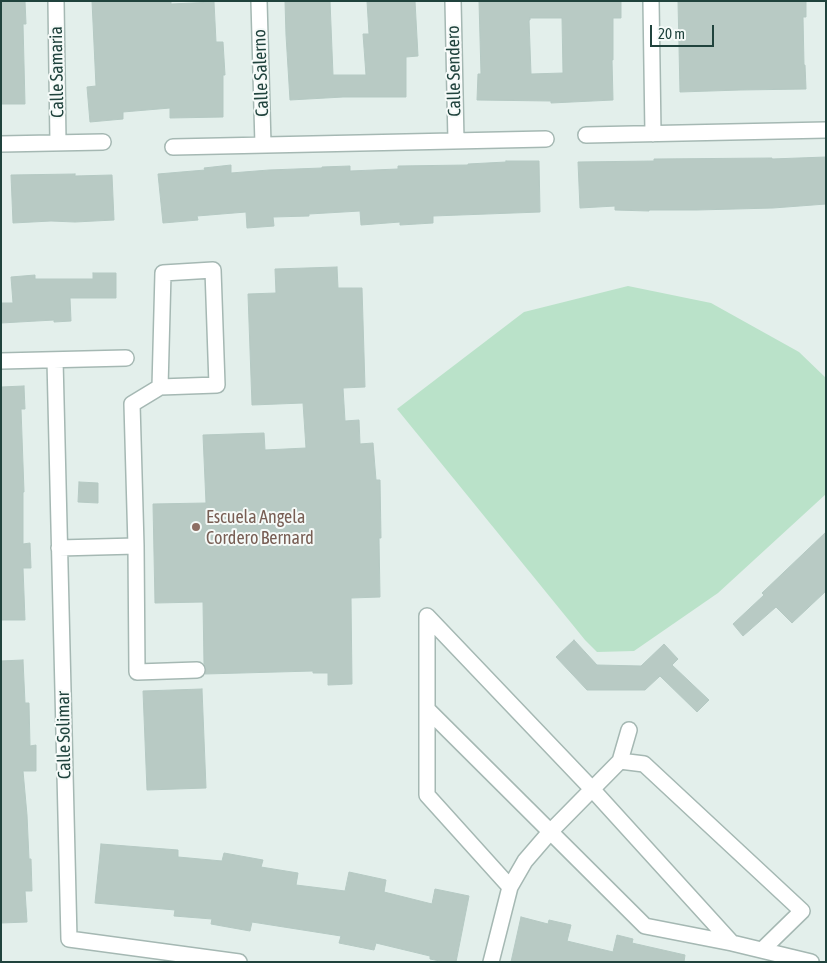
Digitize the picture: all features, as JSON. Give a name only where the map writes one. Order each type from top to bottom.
[{"type":"street","name":"Calle Samaria","points":[[56,1],[58,143]]},
{"type":"street","name":"Calle Salerno","points":[[259,1],[263,145]]},
{"type":"street","name":"Calle Sendero","points":[[453,1],[456,141]]},
{"type":"street","points":[[650,1],[653,134]]},
{"type":"street","points":[[586,135],[826,130]]},
{"type":"street","points":[[173,147],[546,139]]},
{"type":"street","points":[[1,144],[103,142]]},
{"type":"street","points":[[160,387],[163,273],[213,270],[217,385],[160,387],[132,404],[137,672],[197,670]]},
{"type":"street","points":[[1,361],[126,358]]},
{"type":"street","name":"Calle Solimar","points":[[55,360],[69,938],[239,962]]},
{"type":"street","points":[[60,548],[136,546]]},
{"type":"street","points":[[510,887],[427,795],[427,616],[592,790],[732,943]]},
{"type":"street","points":[[427,709],[644,926],[732,943],[811,962]]},
{"type":"street","points":[[491,962],[510,887],[525,861],[550,832],[620,761],[629,730]]},
{"type":"street","points":[[620,761],[644,764],[802,911],[762,950]]},
{"type":"green space","points":[[628,286],[711,303],[799,352],[826,378],[826,494],[718,593],[634,651],[597,652],[585,640],[397,409],[524,312]]},
{"type":"building","points":[[1,1],[25,1],[26,24],[23,24],[25,104],[1,104]]},
{"type":"building","points":[[92,1],[171,1],[171,4],[214,2],[216,42],[223,42],[225,75],[223,75],[223,117],[170,118],[170,108],[123,112],[123,119],[90,122],[87,87],[96,86]]},
{"type":"building","points":[[285,1],[330,1],[333,75],[366,75],[363,34],[369,34],[367,1],[415,1],[418,56],[406,57],[406,97],[343,97],[290,100]]},
{"type":"building","points":[[479,1],[621,1],[621,18],[613,18],[613,100],[551,103],[551,101],[477,100],[478,74],[481,74]],"holes":[[[530,18],[562,18],[563,73],[531,74]]]},
{"type":"building","points":[[678,1],[806,1],[806,17],[803,17],[806,89],[680,92]]},
{"type":"building","points":[[826,157],[826,204],[773,208],[649,211],[615,210],[615,206],[580,208],[578,162]]},
{"type":"building","points":[[506,161],[539,161],[540,212],[433,216],[433,223],[400,225],[400,222],[361,225],[360,211],[273,217],[274,226],[247,228],[246,212],[197,216],[198,220],[163,223],[158,174],[205,170],[204,168],[231,165],[231,173],[350,166],[350,171],[398,169],[398,166],[468,165]]},
{"type":"building","points":[[75,174],[75,176],[112,175],[114,220],[13,223],[11,175]]},
{"type":"building","points":[[337,267],[338,288],[362,288],[365,387],[343,388],[345,421],[359,420],[360,444],[373,443],[376,480],[380,480],[380,597],[351,598],[352,684],[328,685],[328,673],[313,673],[313,671],[205,674],[203,602],[155,603],[153,504],[206,503],[203,435],[264,433],[265,450],[306,448],[303,403],[252,405],[248,294],[276,293],[275,269]]},
{"type":"building","points":[[93,273],[116,273],[116,298],[70,298],[71,321],[1,323],[1,303],[13,303],[11,277],[35,275],[35,279],[93,279]]},
{"type":"building","points":[[24,386],[25,409],[21,409],[24,492],[23,544],[30,543],[31,568],[23,568],[25,620],[1,620],[1,387]]},
{"type":"building","points":[[79,482],[98,483],[98,503],[78,502]]},
{"type":"building","points":[[826,532],[826,591],[792,623],[776,607],[743,636],[733,624],[764,595],[762,593]]},
{"type":"building","points":[[574,640],[597,665],[641,666],[664,644],[678,659],[672,665],[709,700],[697,712],[660,676],[645,690],[587,690],[556,657]]},
{"type":"building","points":[[23,660],[25,703],[29,703],[30,746],[36,745],[36,771],[23,771],[32,891],[25,891],[27,922],[1,923],[1,661]]},
{"type":"building","points":[[202,689],[206,788],[147,790],[143,691]]},
{"type":"building","points":[[101,844],[178,850],[178,857],[222,861],[224,853],[263,860],[261,867],[298,873],[296,885],[345,891],[349,872],[386,880],[384,892],[432,904],[435,889],[469,896],[456,962],[430,959],[430,956],[376,943],[374,950],[339,943],[341,936],[252,922],[250,931],[211,924],[212,919],[174,916],[175,910],[95,903]]},
{"type":"building","points":[[521,917],[548,924],[549,920],[571,925],[567,941],[613,952],[617,935],[633,939],[632,943],[685,955],[684,962],[511,962]]},
{"type":"place","name":"Escuela Angela Cordero Bernard","points":[[196,527]]}]
